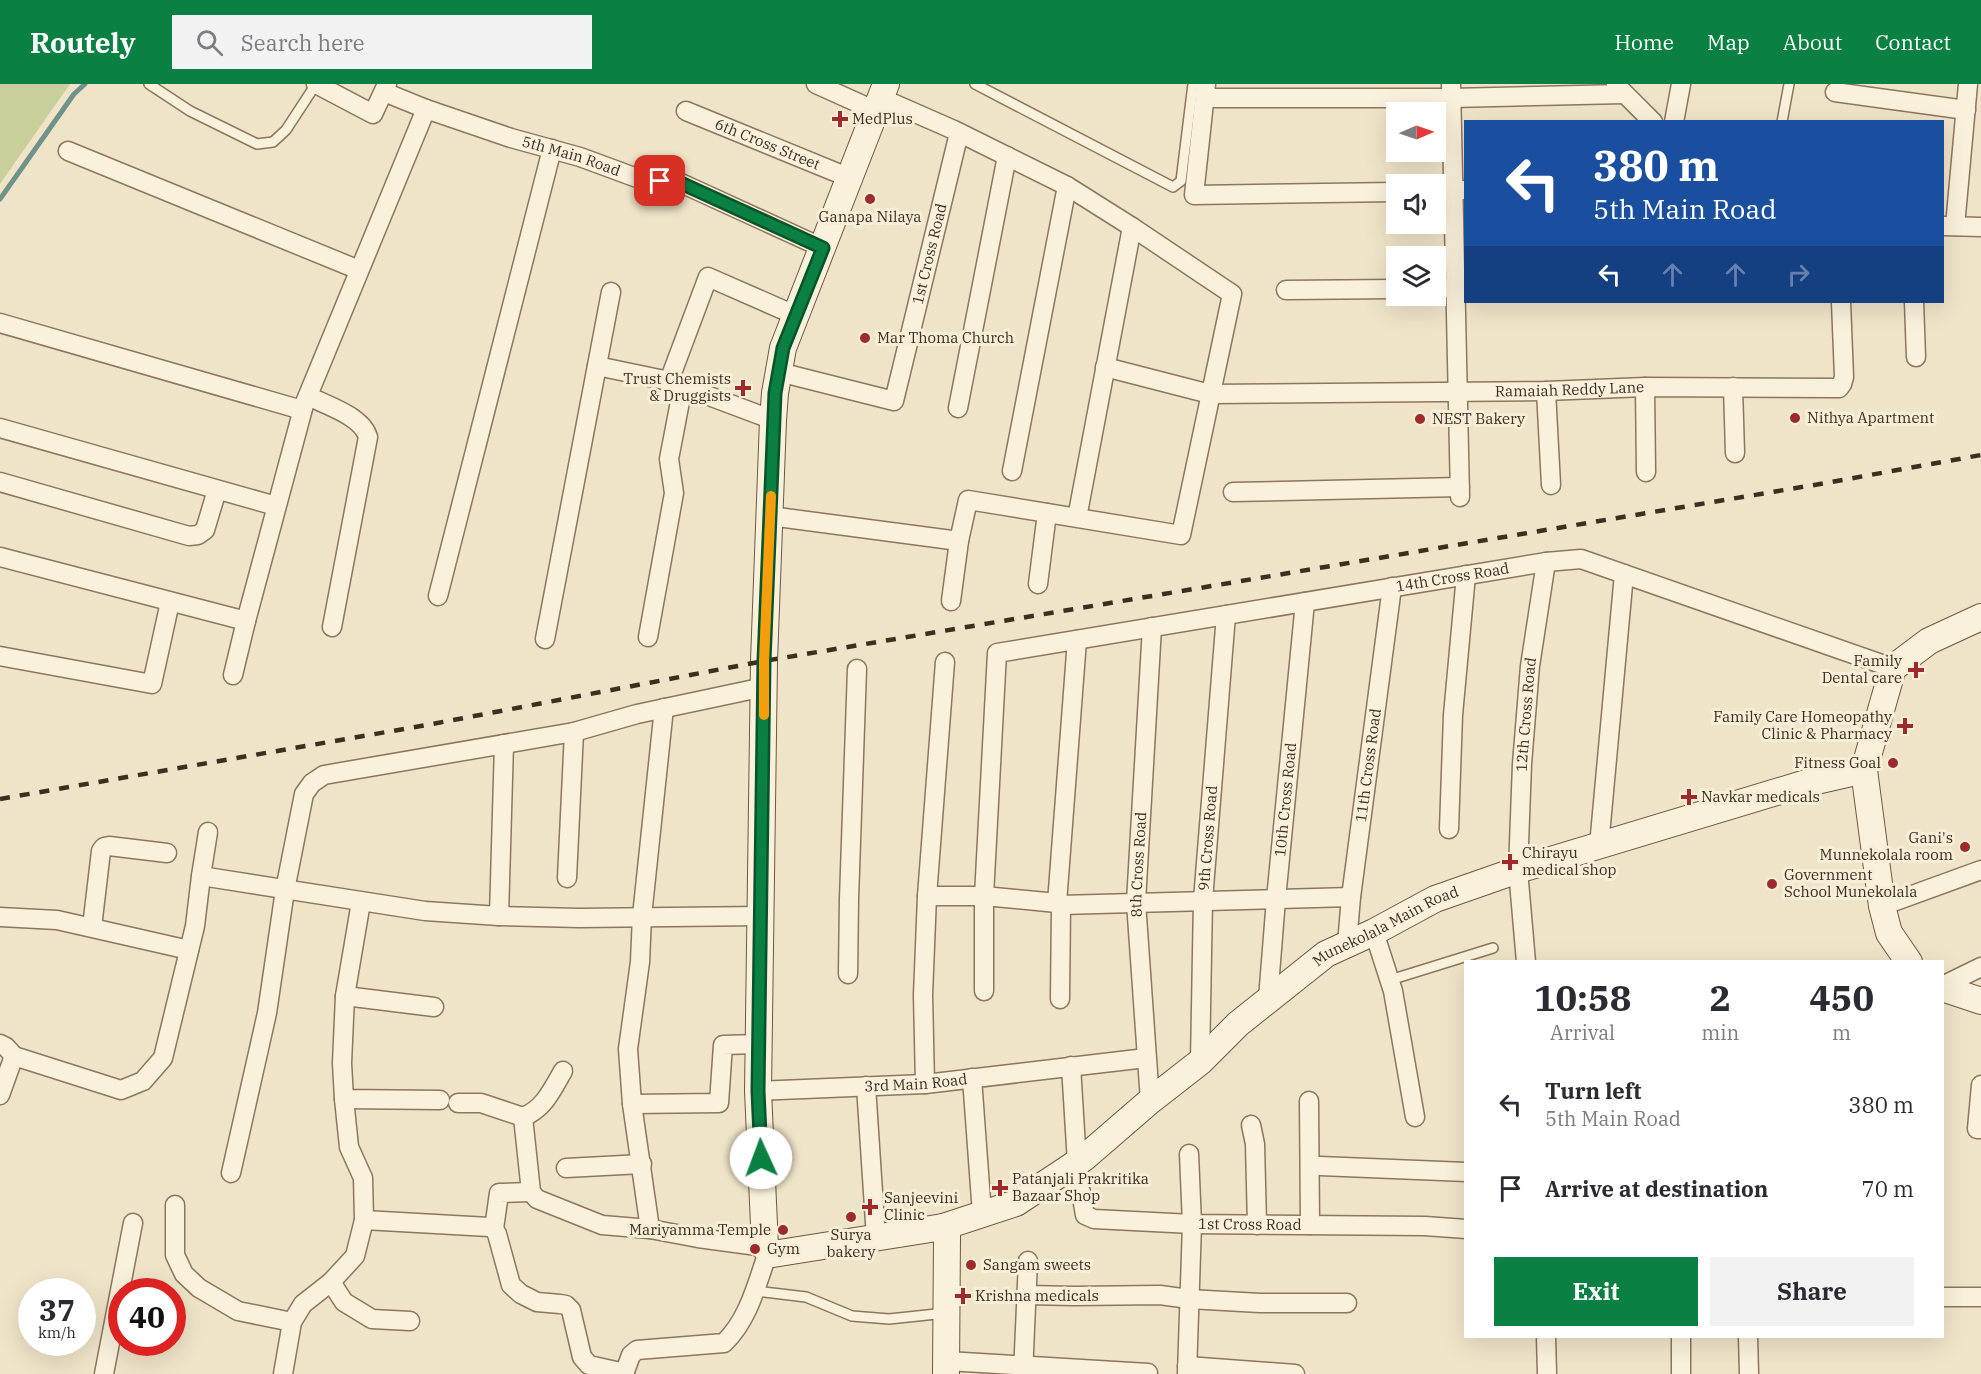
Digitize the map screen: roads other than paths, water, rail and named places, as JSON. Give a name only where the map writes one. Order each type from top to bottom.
[{"type":"street","points":[[316,84],[373,114],[385,88]]},
{"type":"street","points":[[816,84],[881,98],[1067,186],[1132,226],[1232,294],[1181,535],[968,500],[959,541],[951,601]]},
{"type":"street","points":[[1674,120],[1681,84]]},
{"type":"street","points":[[1968,84],[1951,183],[1949,226],[1981,227]]},
{"type":"street","name":"5th Main Road","points":[[385,88],[426,109],[512,138],[580,157],[637,178],[683,184],[823,248]]},
{"type":"street","points":[[1386,192],[1194,195],[1202,89],[1451,91],[1619,89],[1651,120]]},
{"type":"street","points":[[1233,492],[1460,492],[1457,393],[1460,288],[1451,190],[1451,91]]},
{"type":"street","points":[[1835,92],[1965,110]]},
{"type":"street","points":[[531,1192],[499,1193],[494,1229],[511,1285],[537,1302],[566,1305],[571,1310],[582,1357],[590,1365],[625,1373],[631,1355],[637,1350],[724,1343],[744,1317],[769,1251],[758,1091],[764,687],[775,393],[783,348],[881,98]]},
{"type":"street","points":[[233,675],[305,403],[426,109]]},
{"type":"street","name":"6th Cross Street","points":[[686,111],[850,178]]},
{"type":"street","name":"1st Cross Road","points":[[779,372],[894,401],[959,133]]},
{"type":"street","points":[[438,596],[552,149]]},
{"type":"street","points":[[68,151],[359,270]]},
{"type":"street","points":[[958,408],[1007,156]]},
{"type":"street","points":[[1012,471],[1067,186]]},
{"type":"street","points":[[1077,518],[1132,226]]},
{"type":"street","points":[[648,637],[674,493],[669,459],[676,383],[708,277],[797,316]]},
{"type":"street","points":[[1286,290],[1386,289]]},
{"type":"street","points":[[545,639],[611,292]]},
{"type":"street","name":"Ramaiah Reddy Lane","points":[[1105,367],[1210,394],[1546,392],[1645,387],[1839,388],[1844,377],[1841,303]]},
{"type":"street","points":[[1914,303],[1916,357]]},
{"type":"street","points":[[0,323],[305,403],[359,421],[368,437],[332,627]]},
{"type":"street","points":[[597,366],[676,383],[773,420]]},
{"type":"street","points":[[1645,387],[1646,472]]},
{"type":"street","points":[[1733,387],[1734,453]]},
{"type":"street","points":[[1546,392],[1551,485]]},
{"type":"street","points":[[0,428],[276,506]]},
{"type":"street","points":[[0,482],[189,536],[198,535],[205,530],[217,490]]},
{"type":"street","points":[[1038,584],[1047,513]]},
{"type":"street","points":[[770,516],[959,541]]},
{"type":"street","points":[[0,557],[246,621]]},
{"type":"street","name":"14th Cross Road","points":[[984,896],[997,653],[1546,562],[1581,559],[1893,668]]},
{"type":"street","name":"12th Cross Road","points":[[1526,960],[1518,870],[1522,765],[1530,666],[1546,562]]},
{"type":"street","points":[[1599,846],[1624,574]]},
{"type":"street","points":[[1449,829],[1454,715],[1466,575]]},
{"type":"street","name":"11th Cross Road","points":[[1347,944],[1351,897],[1392,587]]},
{"type":"street","points":[[0,656],[152,684],[170,602]]},
{"type":"street","name":"10th Cross Road","points":[[1268,999],[1305,602]]},
{"type":"street","name":"9th Cross Road","points":[[1200,1062],[1203,900],[1226,615]]},
{"type":"street","points":[[1908,960],[1889,933],[1882,906],[1864,770],[1893,668],[1929,641],[1981,617]]},
{"type":"street","name":"8th Cross Road","points":[[1150,1101],[1136,902],[1152,627]]},
{"type":"street","points":[[1060,999],[1059,904],[1077,640]]},
{"type":"street","points":[[925,1083],[923,995],[927,896],[945,662]]},
{"type":"street","points":[[848,974],[857,669]]},
{"type":"street","points":[[231,1173],[267,1013],[285,890],[304,794],[312,783],[324,775],[574,732],[637,714],[764,687]]},
{"type":"street","points":[[650,1229],[632,1104],[628,1049],[640,962],[642,916],[664,708]]},
{"type":"street","points":[[567,878],[574,732]]},
{"type":"street","points":[[500,916],[504,744]]},
{"type":"street","name":"Munekolala Main Road","points":[[769,1251],[943,1227],[1016,1203],[1073,1165],[1200,1062],[1238,1024],[1326,954],[1374,932],[1435,899],[1518,870],[1803,784],[1864,770]]},
{"type":"street","points":[[0,1044],[14,1056],[121,1090],[142,1082],[163,1058],[195,926],[208,832]]},
{"type":"street","points":[[92,927],[101,851],[104,847],[167,853]]},
{"type":"street","points":[[1882,906],[1981,870]]},
{"type":"street","points":[[201,876],[426,911],[579,918],[761,916]]},
{"type":"street","points":[[927,896],[984,896],[1059,904],[1351,897]]},
{"type":"street","points":[[984,896],[984,991]]},
{"type":"street","points":[[283,1374],[292,1322],[303,1304],[331,1282],[355,1256],[364,1220],[363,1178],[349,1147],[342,1063],[345,996],[361,902]]},
{"type":"street","points":[[0,917],[57,920],[189,950]]},
{"type":"street","points":[[1374,932],[1390,980],[1398,1015],[1415,1117]]},
{"type":"street","points":[[1944,986],[1981,967]]},
{"type":"street","points":[[1944,988],[1981,1001]]},
{"type":"street","points":[[345,996],[434,1007]]},
{"type":"street","points":[[632,1104],[719,1103],[723,1045],[759,1044]]},
{"type":"street","points":[[0,1095],[14,1056]]},
{"type":"street","name":"3rd Main Road","points":[[758,1091],[925,1083],[1146,1058]]},
{"type":"street","points":[[1071,1066],[1073,1165]]},
{"type":"street","points":[[345,1099],[481,1103],[523,1117],[543,1105],[563,1071]]},
{"type":"street","points":[[972,1078],[982,1214]]},
{"type":"street","points":[[1981,1085],[1977,1129],[1981,1129]]},
{"type":"street","points":[[866,1086],[876,1238]]},
{"type":"street","points":[[1309,1101],[1310,1225]]},
{"type":"street","points":[[523,1117],[531,1192],[537,1199],[602,1225],[650,1229],[769,1251]]},
{"type":"street","points":[[1251,1125],[1255,1144],[1257,1225]]},
{"type":"street","points":[[1189,1154],[1192,1224],[1187,1370],[1294,1374]]},
{"type":"street","points":[[566,1168],[642,1164]]},
{"type":"street","name":"1st Cross Road","points":[[1073,1165],[1085,1215],[1094,1219],[1192,1224],[1425,1226],[1464,1229]]},
{"type":"street","points":[[1320,1166],[1464,1172]]},
{"type":"street","points":[[175,1205],[175,1256],[184,1274],[199,1288],[238,1311],[292,1322]]},
{"type":"street","points":[[364,1220],[494,1229]]},
{"type":"street","points":[[104,1374],[133,1223]]},
{"type":"street","points":[[943,1227],[946,1236],[947,1367],[1148,1373]]},
{"type":"street","points":[[1023,1369],[1028,1261]]},
{"type":"street","points":[[331,1282],[344,1302],[372,1319],[410,1321]]},
{"type":"street","points":[[1027,1295],[1160,1295],[1260,1303],[1347,1303]]},
{"type":"street","points":[[1944,1297],[1981,1297]]},
{"type":"street","points":[[1546,1338],[1547,1374]]},
{"type":"street","points":[[1681,1338],[1681,1374]]},
{"type":"street","points":[[1748,1338],[1749,1374]]},
{"type":"lane","points":[[149,84],[190,111],[257,144],[273,142],[285,130],[316,84]]},
{"type":"lane","points":[[975,84],[1173,187],[1181,181],[1202,89]]},
{"type":"lane","points":[[1782,120],[1789,84]]},
{"type":"lane","points":[[1390,980],[1493,948]]},
{"type":"lane","points":[[755,1291],[806,1297],[852,1316],[889,1319],[946,1313]]},
{"type":"waterway","points":[[0,199],[74,94],[85,84]]},
{"type":"railway","points":[[0,799],[427,725],[764,661],[1981,455]]},
{"type":"place","name":"MedPlus","points":[[840,119]]},
{"type":"place","name":"Ganapa Nilaya","points":[[870,199]]},
{"type":"place","name":"Mar Thoma Church","points":[[865,338]]},
{"type":"place","name":"Trust Chemists & Druggists","points":[[743,388]]},
{"type":"place","name":"Nithya Apartment","points":[[1795,418]]},
{"type":"place","name":"NEST Bakery","points":[[1420,419]]},
{"type":"place","name":"Family Dental care","points":[[1916,670]]},
{"type":"place","name":"Family Care Homeopathy Clinic & Pharmacy","points":[[1905,726]]},
{"type":"place","name":"Fitness Goal","points":[[1893,763]]},
{"type":"place","name":"Navkar medicals","points":[[1689,797]]},
{"type":"place","name":"Gani's Munnekolala room","points":[[1965,847]]},
{"type":"place","name":"Chirayu medical shop","points":[[1510,862]]},
{"type":"place","name":"Government School Munekolala","points":[[1772,884]]},
{"type":"place","name":"Patanjali Prakritika Bazaar Shop","points":[[1000,1188]]},
{"type":"place","name":"Sanjeevini Clinic","points":[[870,1207]]},
{"type":"place","name":"Surya bakery","points":[[851,1217]]},
{"type":"place","name":"Mariyamma Temple","points":[[783,1230]]},
{"type":"place","name":"Gym","points":[[755,1249]]},
{"type":"place","name":"Sangam sweets","points":[[971,1265]]},
{"type":"place","name":"Krishna medicals","points":[[963,1296]]}]
